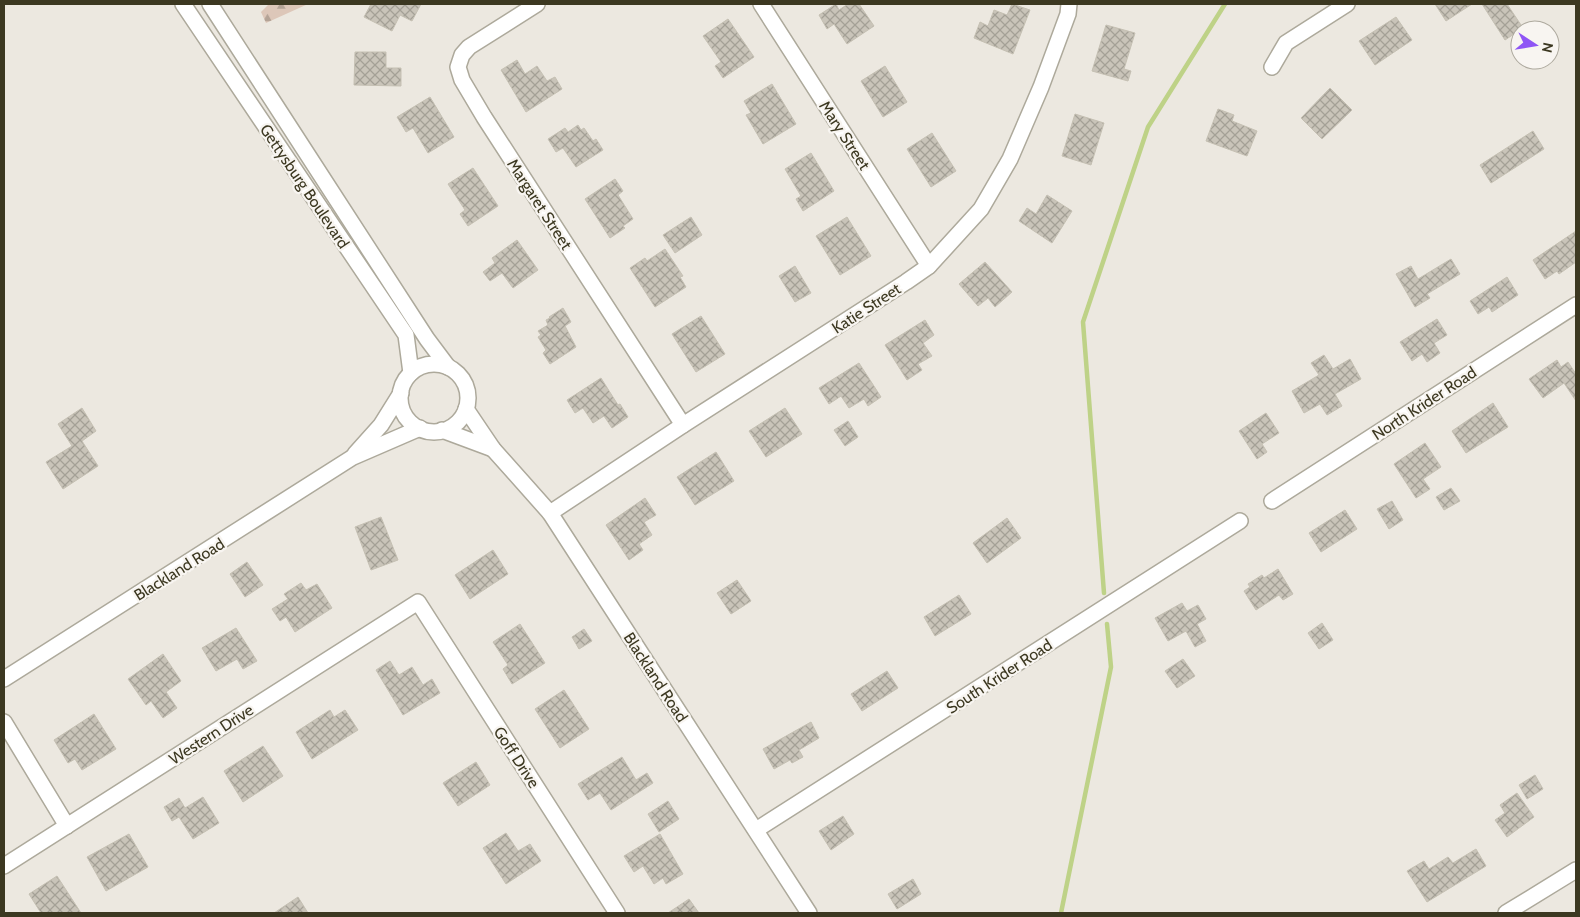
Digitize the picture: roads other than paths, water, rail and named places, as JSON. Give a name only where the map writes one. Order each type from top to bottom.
[{"type":"street","name":"Gettysburg Boulevard","points":[[183,4],[406,335],[412,373]]},
{"type":"street","name":"Gettysburg Boulevard","points":[[210,4],[427,340],[448,367]]},
{"type":"street","name":"Margaret Street","points":[[537,4],[469,47],[462,55],[458,67],[460,73],[468,92],[683,425]]},
{"type":"street","name":"Mary Street","points":[[761,4],[929,266]]},
{"type":"street","name":"Katie Street","points":[[550,513],[683,425],[898,288],[929,266],[981,209],[1010,159],[1045,78],[1068,14],[1069,4]]},
{"type":"street","points":[[1272,67],[1286,43],[1347,4]]},
{"type":"street","name":"North Krider Road","points":[[1272,501],[1576,305]]},
{"type":"street","points":[[437,364],[448,367],[457,373],[464,382],[468,392],[466,409],[457,423],[448,429],[431,431],[420,428],[407,418],[402,408],[402,386],[416,369],[426,365],[437,364]]},
{"type":"street","name":"Blackland Road","points":[[353,457],[381,425],[401,393]]},
{"type":"street","name":"Blackland Road","points":[[466,409],[493,449],[550,513],[809,913]]},
{"type":"street","name":"Blackland Road","points":[[4,679],[353,457],[420,428]]},
{"type":"street","name":"Blackland Road","points":[[442,430],[493,449]]},
{"type":"street","name":"South Krider Road","points":[[756,830],[1240,521]]},
{"type":"street","name":"Western Drive","points":[[4,866],[418,602]]},
{"type":"street","name":"Goff Drive","points":[[418,602],[617,913]]},
{"type":"street","points":[[4,722],[67,826]]},
{"type":"street","points":[[1506,913],[1576,870]]},
{"type":"waterway","points":[[1104,593],[1083,322],[1148,127],[1225,4]]},
{"type":"waterway","points":[[1061,913],[1111,667],[1107,624]]}]
